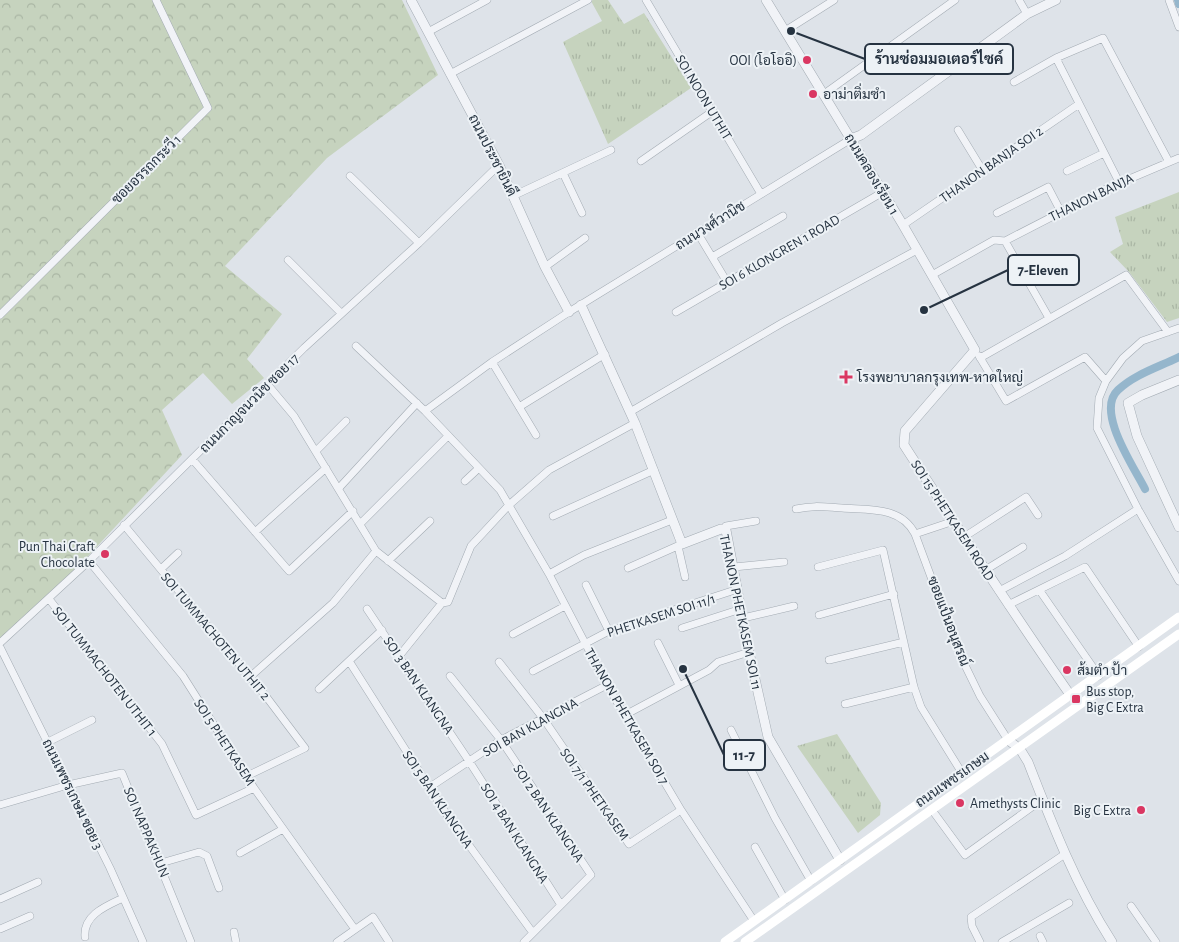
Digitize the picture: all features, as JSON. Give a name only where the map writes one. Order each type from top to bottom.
[{"type":"main road","name":"ถนนเพชรเกษม","points":[[725,942],[1179,617]]},
{"type":"main road","name":"ถนนเพชรเกษม","points":[[745,942],[1020,749],[1179,634]]},
{"type":"street","name":"ซอยอรรถกระวี 1","points":[[0,315],[208,108],[156,0]]},
{"type":"street","name":"ถนนประชายินดี","points":[[411,0],[515,195],[545,267],[570,312]]},
{"type":"street","points":[[428,32],[487,0]]},
{"type":"street","points":[[450,74],[588,0]]},
{"type":"street","name":"SOI NOON UTHIT","points":[[646,0],[761,194]]},
{"type":"street","name":"ถนนคลองเรียน 1","points":[[766,0],[884,192],[975,350]]},
{"type":"street","points":[[785,31],[834,0]]},
{"type":"street","points":[[824,94],[955,0]]},
{"type":"street","points":[[1019,0],[1027,14]]},
{"type":"street","points":[[851,139],[861,135],[1027,14],[1056,0]]},
{"type":"street","points":[[1169,0],[1179,27]]},
{"type":"street","points":[[1014,82],[1056,58],[1102,38],[1169,162]]},
{"type":"street","points":[[1056,58],[1120,182]]},
{"type":"street","name":"THANON BANJA SOI 2","points":[[903,225],[1079,104]]},
{"type":"street","points":[[641,161],[713,111]]},
{"type":"street","points":[[958,130],[983,171]]},
{"type":"street","name":"ถนนวงศ์วานิช","points":[[425,410],[492,362],[581,305],[851,139]]},
{"type":"street","points":[[515,195],[611,150]]},
{"type":"street","points":[[1067,171],[1104,153]]},
{"type":"street","name":"THANON BANJA","points":[[932,275],[994,240],[1005,241],[1120,182],[1179,158]]},
{"type":"street","name":"ถนนกาญจนวนิช ซอย 17","points":[[0,643],[89,561],[341,313],[419,243],[499,165]]},
{"type":"street","points":[[563,173],[582,213]]},
{"type":"street","points":[[350,176],[419,243]]},
{"type":"street","points":[[997,213],[1048,187],[1061,212]]},
{"type":"street","name":"SOI 6 KLONGREN 1 ROAD","points":[[676,312],[884,192]]},
{"type":"street","points":[[712,257],[782,216]]},
{"type":"street","points":[[697,232],[727,282]]},
{"type":"street","points":[[545,267],[586,238]]},
{"type":"street","points":[[1005,241],[1049,318]]},
{"type":"street","points":[[630,412],[782,324],[917,250]]},
{"type":"street","points":[[288,260],[341,313]]},
{"type":"street","points":[[980,358],[1126,275],[1168,332]]},
{"type":"street","points":[[581,305],[605,354],[654,470],[680,545],[685,577]]},
{"type":"street","points":[[1179,328],[1142,341],[1122,358],[1106,381],[1099,398],[1096,428],[1138,509],[1179,581]]},
{"type":"street","name":"THANON PHETKASEM SOI 7","points":[[356,346],[425,410],[500,490],[549,574],[607,685],[681,810],[754,921]]},
{"type":"street","points":[[975,350],[1006,401],[1085,357],[1106,381]]},
{"type":"street","name":"SOI 15 PHETKASEM ROAD","points":[[975,350],[905,431],[904,445],[987,569],[1008,606],[1071,696]]},
{"type":"street","points":[[519,406],[605,354]]},
{"type":"street","points":[[492,362],[536,435]]},
{"type":"street","points":[[1179,380],[1128,403],[1136,436],[1179,527]]},
{"type":"street","points":[[268,385],[294,416],[376,550],[442,603]]},
{"type":"street","points":[[339,488],[417,403]]},
{"type":"street","points":[[316,451],[346,421]]},
{"type":"street","points":[[400,655],[442,603],[448,602],[471,546],[509,505],[549,470],[635,422]]},
{"type":"street","points":[[361,523],[448,436]]},
{"type":"street","points":[[192,459],[289,571],[353,511]]},
{"type":"street","points":[[255,532],[326,468]]},
{"type":"street","points":[[465,482],[479,468]]},
{"type":"street","points":[[553,516],[654,470]]},
{"type":"street","points":[[964,537],[1026,497],[1038,514]]},
{"type":"street","points":[[796,509],[813,505],[886,511],[906,524],[915,534],[954,522]]},
{"type":"street","points":[[999,591],[1065,556],[1138,509]]},
{"type":"street","points":[[549,574],[584,555],[672,520]]},
{"type":"street","points":[[388,561],[430,521]]},
{"type":"street","points":[[726,526],[756,521]]},
{"type":"street","name":"SOI TUMMACHOTEN UTHIT 2","points":[[124,525],[250,677],[305,748],[247,776]]},
{"type":"street","name":"THANON PHETKASEM SOI 11","points":[[680,545],[726,526],[749,652],[768,737],[840,860]]},
{"type":"street","name":"ซอยแป้นอนุสรณ์","points":[[915,534],[960,655],[980,696],[1008,740]]},
{"type":"street","points":[[628,568],[680,545]]},
{"type":"street","points":[[987,569],[1023,547]]},
{"type":"street","points":[[250,677],[333,603],[376,550]]},
{"type":"street","points":[[818,567],[883,550],[914,687],[921,707],[962,772]]},
{"type":"street","points":[[161,569],[178,553]]},
{"type":"street","name":"SOI 5 PHETKASEM","points":[[89,561],[183,676],[254,788],[354,928]]},
{"type":"street","points":[[734,567],[784,562]]},
{"type":"street","points":[[1008,606],[1040,592],[1085,567],[1139,647]]},
{"type":"street","points":[[586,585],[609,631]]},
{"type":"street","name":"PHETKASEM SOI 11/1","points":[[533,671],[584,642],[609,631],[738,589]]},
{"type":"street","points":[[1040,592],[1099,676]]},
{"type":"street","points":[[819,614],[894,594]]},
{"type":"street","name":"SOI TUMMACHOTEN UTHIT 1","points":[[49,598],[162,744],[196,815],[254,788]]},
{"type":"street","points":[[513,634],[565,606]]},
{"type":"street","points":[[682,628],[742,614],[794,606]]},
{"type":"street","name":"SOI 3 BAN KLANGNA","points":[[368,609],[469,761]]},
{"type":"street","points":[[319,689],[382,630]]},
{"type":"street","points":[[829,660],[904,642]]},
{"type":"street","points":[[658,643],[679,685]]},
{"type":"street","name":"ถนนเพชรเกษม ซอย 3","points":[[0,647],[110,868],[143,942]]},
{"type":"street","points":[[625,715],[709,670],[718,662],[749,652]]},
{"type":"street","name":"SOI 5 BAN KLANGNA","points":[[349,661],[447,815],[533,933]]},
{"type":"street","points":[[499,662],[543,718]]},
{"type":"street","name":"SOI 2 BAN KLANGNA","points":[[450,676],[501,740],[591,875],[524,942]]},
{"type":"street","name":"SOI BAN KLANGNA","points":[[430,788],[501,740],[607,685]]},
{"type":"street","points":[[845,704],[914,687]]},
{"type":"street","name":"SOI 7/1 PHETKASEM","points":[[543,718],[629,844],[681,810]]},
{"type":"street","points":[[48,742],[92,720]]},
{"type":"street","points":[[731,730],[775,818],[811,881]]},
{"type":"street","points":[[1008,740],[1020,749],[1028,762],[1065,854],[1090,907],[1112,942]]},
{"type":"street","name":"SOI 4 BAN KLANGNA","points":[[469,761],[561,905]]},
{"type":"street","name":"SOI NAPPAKHUN","points":[[68,785],[122,773],[161,863],[191,942]]},
{"type":"street","points":[[0,805],[68,785]]},
{"type":"street","points":[[932,810],[965,855],[1043,799]]},
{"type":"street","points":[[240,852],[283,829]]},
{"type":"street","points":[[755,847],[785,900]]},
{"type":"street","points":[[161,863],[199,852],[204,854],[207,856],[219,888]]},
{"type":"street","points":[[980,942],[972,926],[971,918],[1065,854]]},
{"type":"street","points":[[0,900],[38,882]]},
{"type":"street","points":[[85,937],[87,925],[94,914],[123,898]]},
{"type":"street","points":[[1002,942],[1069,903]]},
{"type":"street","points":[[1131,906],[1156,942]]},
{"type":"street","points":[[0,929],[30,916]]},
{"type":"street","points":[[337,942],[354,928],[373,917],[389,942]]},
{"type":"street","points":[[234,932],[236,942]]},
{"type":"green space","points":[[0,0],[402,0],[438,75],[327,158],[225,266],[282,314],[247,359],[264,378],[232,404],[203,373],[162,410],[182,455],[63,583],[0,639]]},
{"type":"green space","points":[[608,0],[624,24],[644,13],[691,88],[608,144],[563,42],[602,21],[591,1]]},
{"type":"green space","points":[[1179,192],[1179,318],[1167,322],[1129,272],[1110,252],[1123,244],[1115,217]]},
{"type":"green space","points":[[837,734],[881,803],[880,815],[858,833],[797,746]]},
{"type":"waterway","points":[[1178,0],[1179,4]]},
{"type":"waterway","points":[[1145,489],[1119,439],[1111,411],[1112,399],[1125,384],[1147,371],[1179,357]]},
{"type":"place","name":"ร้านซ่อมมอเตอร์ไซค์","points":[[791,31]]},
{"type":"place","name":"OOI (โอโออิ)","points":[[807,60]]},
{"type":"place","name":"อาม่าติ่มซำ","points":[[813,94]]},
{"type":"place","name":"7-Eleven","points":[[924,310]]},
{"type":"place","name":"โรงพยาบาลกรุงเทพ-หาดใหญ่","points":[[846,377]]},
{"type":"place","name":"Pun Thai Craft Chocolate","points":[[105,554]]},
{"type":"place","name":"11-7","points":[[683,669]]},
{"type":"place","name":"ส้มตำ ป้า","points":[[1067,670]]},
{"type":"place","name":"Bus stop, Big C Extra","points":[[1076,699]]},
{"type":"place","name":"Amethysts Clinic","points":[[960,803]]},
{"type":"place","name":"Big C Extra","points":[[1141,810]]}]
